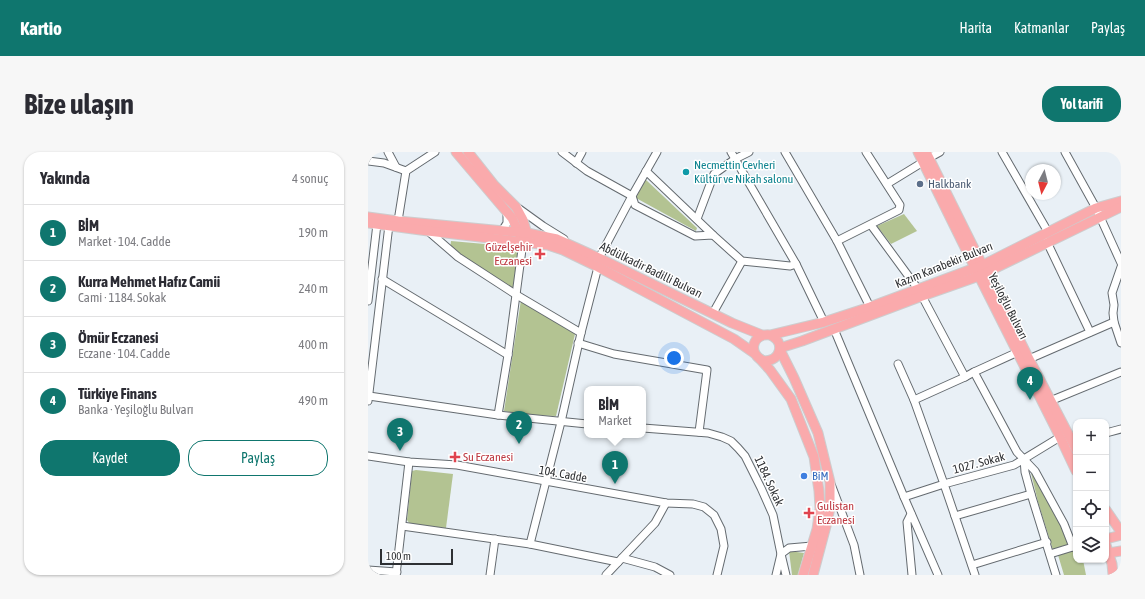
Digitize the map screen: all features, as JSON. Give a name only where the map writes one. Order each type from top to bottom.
[{"type":"main road","points":[[456,152],[512,218],[523,233],[526,242]]},
{"type":"main road","points":[[468,152],[494,185],[515,206],[523,220],[523,233]]},
{"type":"main road","name":"Yeşiloğlu Bulvarı","points":[[918,152],[926,157],[1073,465]]},
{"type":"main road","name":"Kazım Karabekir Bulvarı","points":[[981,270],[1048,232],[1121,201]]},
{"type":"main road","name":"Kazım Karabekir Bulvarı","points":[[780,349],[981,270],[1047,242],[1098,212],[1121,207]]},
{"type":"main road","name":"Abdülkadir Badilli Bulvarı","points":[[368,216],[398,221],[523,233],[557,239],[587,252],[599,263],[734,338],[757,356],[770,370],[790,399],[814,457],[820,509],[817,528],[802,575]]},
{"type":"main road","name":"Abdülkadir Badilli Bulvarı","points":[[372,224],[526,242],[556,248],[599,263],[713,313],[732,323],[766,335]]},
{"type":"main road","name":"Yeşiloğlu Bulvarı","points":[[981,270],[1050,401],[1073,441]]},
{"type":"main road","name":"Kazım Karabekir Bulvarı","points":[[766,335],[824,322],[920,293]]},
{"type":"main road","points":[[780,349],[777,356],[773,359],[764,361],[757,356],[754,344],[758,337],[766,335],[777,340],[818,433],[830,482],[830,508],[813,575]]},
{"type":"main road","points":[[1109,514],[1121,532]]},
{"type":"main road","points":[[1109,538],[1121,535]]},
{"type":"main road","points":[[1109,549],[1121,551]]},
{"type":"main road","points":[[1109,554],[1113,575]]},
{"type":"street","points":[[388,152],[396,167]]},
{"type":"street","points":[[398,221],[406,171],[435,152]]},
{"type":"street","points":[[562,152],[587,172],[632,196],[636,204],[695,236],[713,235]]},
{"type":"street","points":[[576,163],[582,152]]},
{"type":"street","points":[[530,544],[561,422],[578,343],[599,263],[632,196],[657,152]]},
{"type":"street","points":[[731,152],[796,264],[824,322]]},
{"type":"street","points":[[696,219],[714,174],[735,159],[749,152]]},
{"type":"street","points":[[785,152],[837,241],[870,307]]},
{"type":"street","points":[[837,241],[899,210],[900,205],[866,152]]},
{"type":"street","points":[[887,184],[926,157],[940,152]]},
{"type":"street","points":[[1002,152],[1048,232]]},
{"type":"street","points":[[1065,152],[1098,212],[1121,263]]},
{"type":"street","points":[[368,161],[384,163],[406,171]]},
{"type":"street","points":[[646,171],[742,261],[790,266],[796,264]]},
{"type":"street","points":[[515,206],[543,226],[587,252]]},
{"type":"street","points":[[502,231],[507,222],[507,212]]},
{"type":"street","points":[[368,301],[372,224]]},
{"type":"street","points":[[871,224],[920,293],[965,377]]},
{"type":"street","points":[[389,225],[372,339],[368,398],[498,415],[584,424]]},
{"type":"street","points":[[428,231],[458,257],[515,294],[581,333]]},
{"type":"street","points":[[498,415],[508,355],[515,294],[526,242]]},
{"type":"street","points":[[1047,242],[1090,332]]},
{"type":"street","points":[[713,313],[742,261]]},
{"type":"street","points":[[1121,267],[1112,293],[1118,304],[1113,313],[1114,322],[1121,343]]},
{"type":"street","points":[[382,280],[508,355]]},
{"type":"street","points":[[1029,359],[1114,322]]},
{"type":"street","points":[[834,329],[938,575]]},
{"type":"street","points":[[578,343],[614,354],[707,370],[699,432]]},
{"type":"street","points":[[914,400],[1018,352]]},
{"type":"street","points":[[898,364],[914,400],[944,484],[904,497]]},
{"type":"street","points":[[974,372],[1017,452],[1035,471],[1073,544]]},
{"type":"street","points":[[1050,401],[1121,372]]},
{"type":"street","name":"1184. Sokak","points":[[646,428],[699,432],[722,437],[731,441],[738,448],[745,456],[773,515],[780,554],[786,575]]},
{"type":"street","points":[[1109,432],[1121,429]]},
{"type":"street","name":"1027. Sokak","points":[[975,575],[944,484],[1014,465],[1060,437]]},
{"type":"street","name":"104. Cadde","points":[[368,456],[409,462],[457,466],[666,503],[693,504],[704,507],[714,515],[721,529],[724,546],[717,575]]},
{"type":"street","points":[[1024,459],[1025,472],[1031,494],[1056,575]]},
{"type":"street","points":[[368,570],[397,574],[409,462]]},
{"type":"street","points":[[830,482],[854,545],[860,575]]},
{"type":"street","points":[[955,516],[1031,494]]},
{"type":"street","points":[[606,575],[655,523],[666,503]]},
{"type":"street","points":[[911,514],[907,522],[912,575]]},
{"type":"street","points":[[402,526],[530,544],[620,560],[655,567],[670,575]]},
{"type":"street","points":[[490,575],[495,539]]},
{"type":"street","points":[[972,565],[1047,542]]},
{"type":"street","points":[[776,575],[780,554],[789,548],[812,546]]},
{"type":"street","points":[[1050,554],[1073,546]]},
{"type":"green space","points":[[645,179],[697,228],[696,231],[636,198]]},
{"type":"green space","points":[[904,214],[917,231],[891,244],[877,226]]},
{"type":"green space","points":[[451,241],[518,247],[513,288],[506,290],[450,249]]},
{"type":"green space","points":[[521,300],[575,334],[556,416],[522,415],[504,411]]},
{"type":"green space","points":[[416,470],[453,474],[446,528],[410,524],[407,520],[412,471]]},
{"type":"green space","points":[[1031,473],[1033,474],[1061,525],[1069,544],[1053,550],[1038,502]]},
{"type":"green space","points":[[789,551],[804,553],[798,575],[792,575]]},
{"type":"green space","points":[[1073,551],[1073,563],[1084,563],[1086,575],[1064,575],[1058,555]]},
{"type":"place","name":"Necmettin Cevheri Kültür ve Nikah salonu","points":[[686,172]]},
{"type":"place","name":"Halkbank","points":[[920,184]]},
{"type":"place","name":"Güzelşehir Eczanesi","points":[[540,254]]},
{"type":"place","name":"Türkiye Finans","points":[[1030,400]]},
{"type":"place","name":"Kurra Mehmet Hafız Camii","points":[[519,444]]},
{"type":"place","name":"Ömür Eczanesi","points":[[400,451]]},
{"type":"place","name":"Su Eczanesi","points":[[455,457]]},
{"type":"place","name":"BiM","points":[[804,476]]},
{"type":"place","name":"BİM","points":[[615,484]]},
{"type":"place","name":"Gulistan Eczanesi","points":[[809,513]]}]
